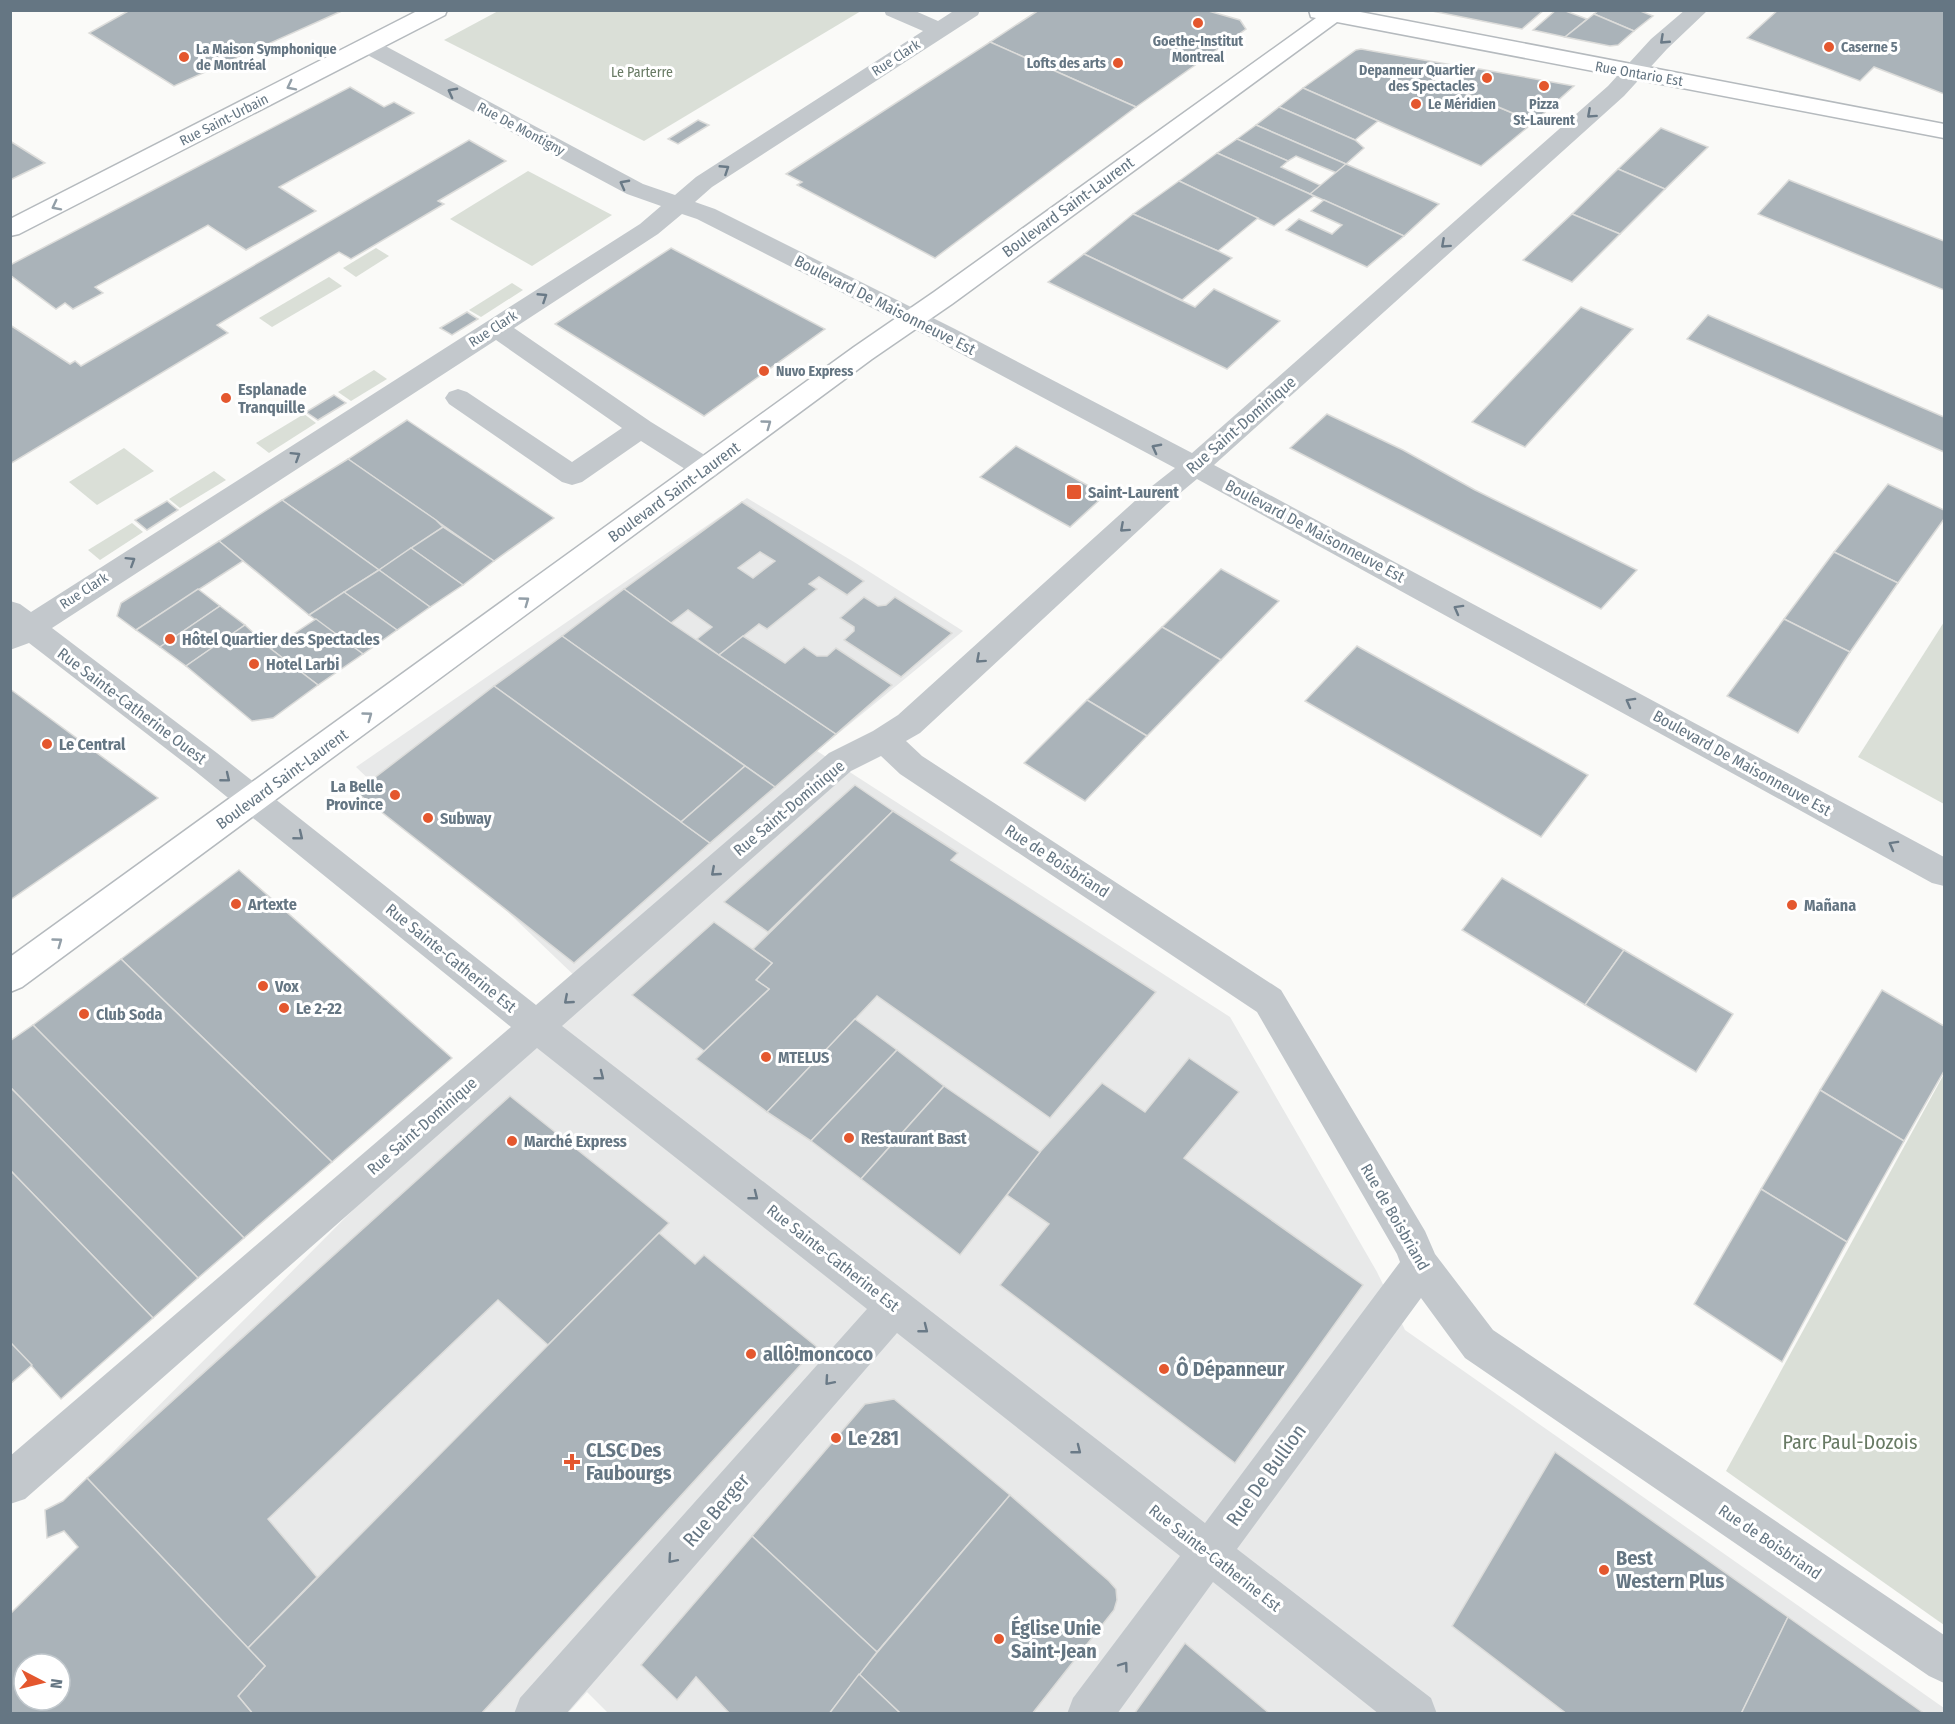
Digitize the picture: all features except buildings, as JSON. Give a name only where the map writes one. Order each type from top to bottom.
[{"type":"main road","name":"Rue Saint-Urbain","points":[[10,229],[436,10]]},
{"type":"main road","name":"Rue Ontario Est","points":[[1328,12],[1633,73],[1944,131]]},
{"type":"main road","name":"Boulevard Saint-Laurent","points":[[10,977],[913,319],[1328,12]]},
{"type":"street","points":[[894,10],[939,30]]},
{"type":"street","name":"Rue Clark","points":[[17,627],[650,229],[705,183],[970,10]]},
{"type":"street","name":"Rue Saint-Dominique","points":[[10,1484],[840,762],[884,740],[909,724],[1157,497],[1194,467],[1598,107],[1659,44],[1698,10]]},
{"type":"street","name":"Rue De Montigny","points":[[368,46],[634,189],[679,204]]},
{"type":"street","name":"Boulevard De Maisonneuve Est","points":[[679,204],[706,214],[913,319],[1194,467],[1944,873]]},
{"type":"street","points":[[495,327],[641,428],[706,469]]},
{"type":"street","points":[[458,398],[572,475],[641,428]]},
{"type":"street","name":"Rue Sainte-Catherine Ouest","points":[[17,627],[253,800]]},
{"type":"street","name":"Rue de Boisbriand","points":[[884,740],[911,765],[1269,1002],[1412,1245],[1421,1266],[1479,1344],[1944,1661]]},
{"type":"street","name":"Rue Sainte-Catherine Est","points":[[253,800],[537,1027],[896,1306],[1208,1554],[1415,1713]]},
{"type":"street","name":"Rue De Bullion","points":[[1089,1713],[1421,1266]]},
{"type":"street","name":"Rue Berger","points":[[536,1713],[896,1306]]},
{"type":"shaded area","points":[[747,498],[963,631],[817,751],[1230,1017],[1377,1272],[1405,1330],[1944,1708],[1943,1714],[609,1714],[587,1692],[568,1713],[302,1713],[87,1478],[580,981],[356,767]]},
{"type":"green space","name":"Le Parterre","points":[[500,10],[861,11],[644,141],[444,40]]},
{"type":"green space","points":[[528,171],[612,215],[532,266],[450,219]]},
{"type":"green space","points":[[376,248],[389,256],[356,277],[343,268]]},
{"type":"green space","points":[[329,277],[342,286],[272,327],[259,318]]},
{"type":"green space","points":[[512,283],[523,290],[481,317],[469,310]]},
{"type":"green space","points":[[374,370],[387,379],[351,401],[338,392]]},
{"type":"green space","points":[[304,414],[316,423],[269,453],[256,443]]},
{"type":"green space","points":[[124,448],[154,471],[97,505],[69,482]]},
{"type":"green space","points":[[214,471],[226,480],[180,508],[169,499]]},
{"type":"green space","points":[[132,523],[143,532],[100,560],[88,550]]},
{"type":"green space","points":[[1944,622],[1944,804],[1858,757]]},
{"type":"green space","name":"Parc Paul-Dozois","points":[[1944,1074],[1944,1625],[1726,1471]]},
{"type":"place","name":"Goethe-Institut Montreal","points":[[1198,23]]},
{"type":"place","name":"Caserne 5","points":[[1829,47]]},
{"type":"place","name":"La Maison Symphonique de Montréal","points":[[184,57]]},
{"type":"place","name":"Lofts des arts","points":[[1118,63]]},
{"type":"place","name":"Depanneur Quartier des Spectacles","points":[[1487,78]]},
{"type":"place","name":"Pizza St-Laurent","points":[[1544,86]]},
{"type":"place","name":"Le Méridien","points":[[1416,104]]},
{"type":"place","name":"Nuvo Express","points":[[764,371]]},
{"type":"place","name":"Esplanade Tranquille","points":[[226,398]]},
{"type":"place","name":"Saint-Laurent","points":[[1074,492]]},
{"type":"place","name":"Hôtel Quartier des Spectacles","points":[[170,639]]},
{"type":"place","name":"Hotel Larbi","points":[[254,664]]},
{"type":"place","name":"Le Central","points":[[47,744]]},
{"type":"place","name":"La Belle Province","points":[[395,795]]},
{"type":"place","name":"Subway","points":[[428,818]]},
{"type":"place","name":"Artexte","points":[[236,904]]},
{"type":"place","name":"Mañana","points":[[1792,905]]},
{"type":"place","name":"Vox","points":[[263,986]]},
{"type":"place","name":"Le 2-22","points":[[284,1008]]},
{"type":"place","name":"Club Soda","points":[[84,1014]]},
{"type":"place","name":"MTELUS","points":[[766,1057]]},
{"type":"place","name":"Restaurant Bast","points":[[849,1138]]},
{"type":"place","name":"Marché Express","points":[[512,1141]]},
{"type":"place","name":"allô!moncoco","points":[[751,1354]]},
{"type":"place","name":"Ô Dépanneur","points":[[1164,1369]]},
{"type":"place","name":"Le 281","points":[[836,1438]]},
{"type":"place","name":"CLSC Des Faubourgs","points":[[572,1462]]},
{"type":"place","name":"Best Western Plus","points":[[1604,1570]]},
{"type":"place","name":"Église Unie Saint-Jean","points":[[999,1639]]}]
